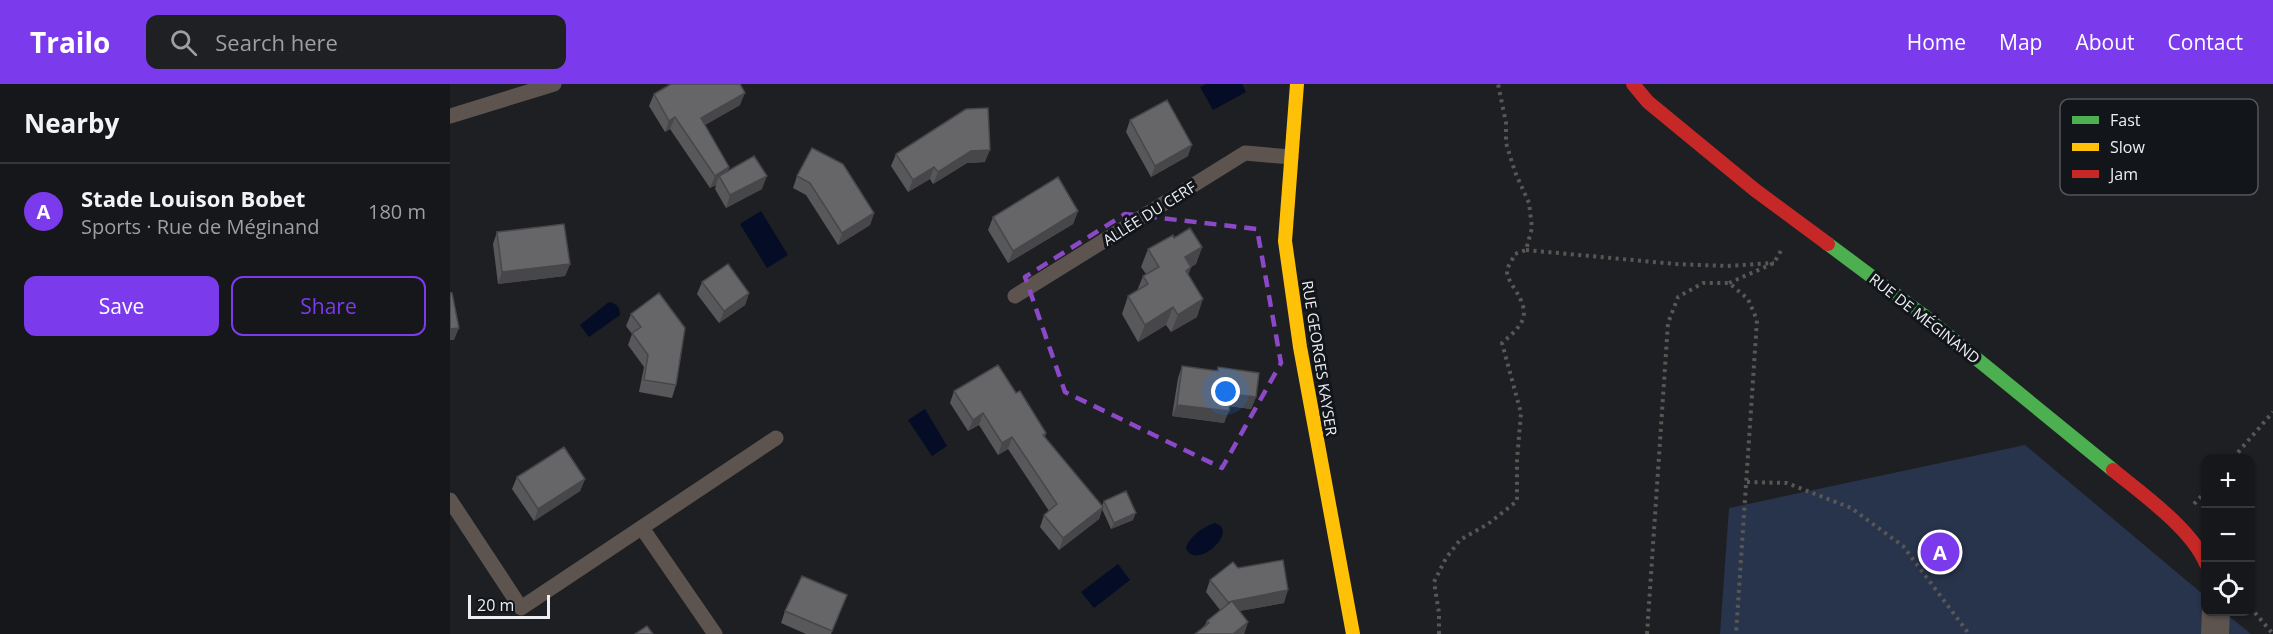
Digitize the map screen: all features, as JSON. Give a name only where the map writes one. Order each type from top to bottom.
[{"type":"street","name":"RUE GEORGES KAYSER","points":[[1297,84],[1285,241],[1300,346],[1353,634]]},
{"type":"street","name":"RUE DE MÉGINAND","points":[[1633,84],[1648,102],[1755,190],[1923,315],[2156,505],[2200,549],[2204,562]]},
{"type":"street","points":[[2215,634],[2216,616]]},
{"type":"lane","points":[[450,116],[554,84]]},
{"type":"lane","name":"ALLÉE DU CERF","points":[[1015,296],[1245,153],[1291,157]]},
{"type":"lane","points":[[450,500],[521,608],[776,438]]},
{"type":"lane","points":[[642,528],[715,634]]},
{"type":"path","points":[[1498,84],[1506,123],[1506,143],[1515,172],[1529,202],[1532,228],[1526,250]]},
{"type":"path","points":[[1647,634],[1668,323],[1678,297],[1703,283],[1729,283],[1774,263],[1796,221]]},
{"type":"path","points":[[1439,634],[1439,613],[1434,582],[1446,558],[1460,540],[1488,524],[1517,501],[1517,460],[1521,412],[1502,343],[1517,330],[1524,317],[1525,305],[1510,281],[1507,269],[1515,254],[1526,250],[1675,264],[1727,266],[1774,263]]},
{"type":"path","points":[[1729,283],[1748,299],[1757,320],[1736,634]]},
{"type":"path","points":[[2237,454],[2273,412]]},
{"type":"path","points":[[1747,482],[1787,483],[1851,508],[1903,546],[1969,634]]},
{"type":"path","points":[[2255,614],[2273,634]]},
{"type":"highlighted area","points":[[1125,214],[1257,229],[1281,363],[1222,468],[1065,392],[1025,277]]},
{"type":"shaded area","points":[[1206,84],[1242,84],[1246,92],[1213,110],[1200,87]]},
{"type":"shaded area","points":[[761,211],[788,255],[767,268],[740,224]]},
{"type":"shaded area","points":[[609,302],[618,306],[620,315],[589,337],[580,325]]},
{"type":"shaded area","points":[[925,409],[947,446],[932,456],[908,420]]},
{"type":"shaded area","points":[[2025,445],[2201,593],[2201,616],[2229,616],[2251,634],[1720,634],[1729,508]]},
{"type":"shaded area","points":[[1215,523],[1221,526],[1223,531],[1222,537],[1213,548],[1201,555],[1190,553],[1186,548],[1190,540],[1202,529]]},
{"type":"shaded area","points":[[1118,564],[1130,580],[1094,608],[1081,592]]},
{"type":"building","points":[[671,84],[740,84],[745,93],[701,118],[729,167],[715,176],[675,117],[669,121],[654,94]]},
{"type":"building","points":[[1167,100],[1192,145],[1155,166],[1130,120]]},
{"type":"building","points":[[988,108],[990,150],[971,151],[938,172],[934,167],[913,180],[896,154],[966,109]]},
{"type":"building","points":[[812,148],[843,164],[874,213],[842,233],[810,183],[797,176]]},
{"type":"building","points":[[754,156],[767,176],[730,195],[719,176]]},
{"type":"building","points":[[1058,177],[1078,211],[1013,251],[993,217]]},
{"type":"building","points":[[564,224],[570,264],[502,272],[497,232]]},
{"type":"building","points":[[1190,228],[1202,247],[1185,257],[1191,267],[1186,271],[1203,299],[1178,315],[1173,307],[1145,325],[1128,296],[1148,284],[1143,276],[1159,267],[1148,249]]},
{"type":"building","points":[[728,264],[749,293],[724,311],[702,282]]},
{"type":"building","points":[[450,293],[452,293],[459,328],[450,329]]},
{"type":"building","points":[[659,293],[685,328],[676,385],[644,380],[648,355],[632,333],[641,327],[631,314]]},
{"type":"building","points":[[998,365],[1016,393],[1020,391],[1046,433],[1043,435],[1103,507],[1063,538],[1044,515],[1057,504],[1012,437],[1002,443],[983,413],[973,420],[954,391]]},
{"type":"building","points":[[1182,366],[1218,371],[1218,367],[1259,373],[1256,397],[1231,394],[1229,411],[1177,405]]},
{"type":"building","points":[[564,447],[585,479],[538,509],[517,477]]},
{"type":"building","points":[[1126,491],[1136,513],[1114,523],[1104,501]]},
{"type":"building","points":[[1283,560],[1288,590],[1228,602],[1210,580],[1233,562],[1238,568]]},
{"type":"building","points":[[802,576],[847,595],[832,631],[785,611]]},
{"type":"building","points":[[1232,601],[1248,622],[1233,634],[1195,634],[1209,623],[1207,621]]},
{"type":"building","points":[[647,626],[653,634],[635,634]]},
{"type":"traffic: fast","points":[[1828,244],[1923,315],[2113,470]]},
{"type":"traffic: slow","points":[[1297,84],[1285,241],[1300,347],[1353,634]]},
{"type":"traffic: jam","points":[[1633,84],[1648,102],[1755,190],[1828,244]]},
{"type":"traffic: jam","points":[[2113,470],[2178,525],[2190,538],[2205,562]]},
{"type":"place","name":"Stade Louison Bobet","points":[[1940,552]]}]
